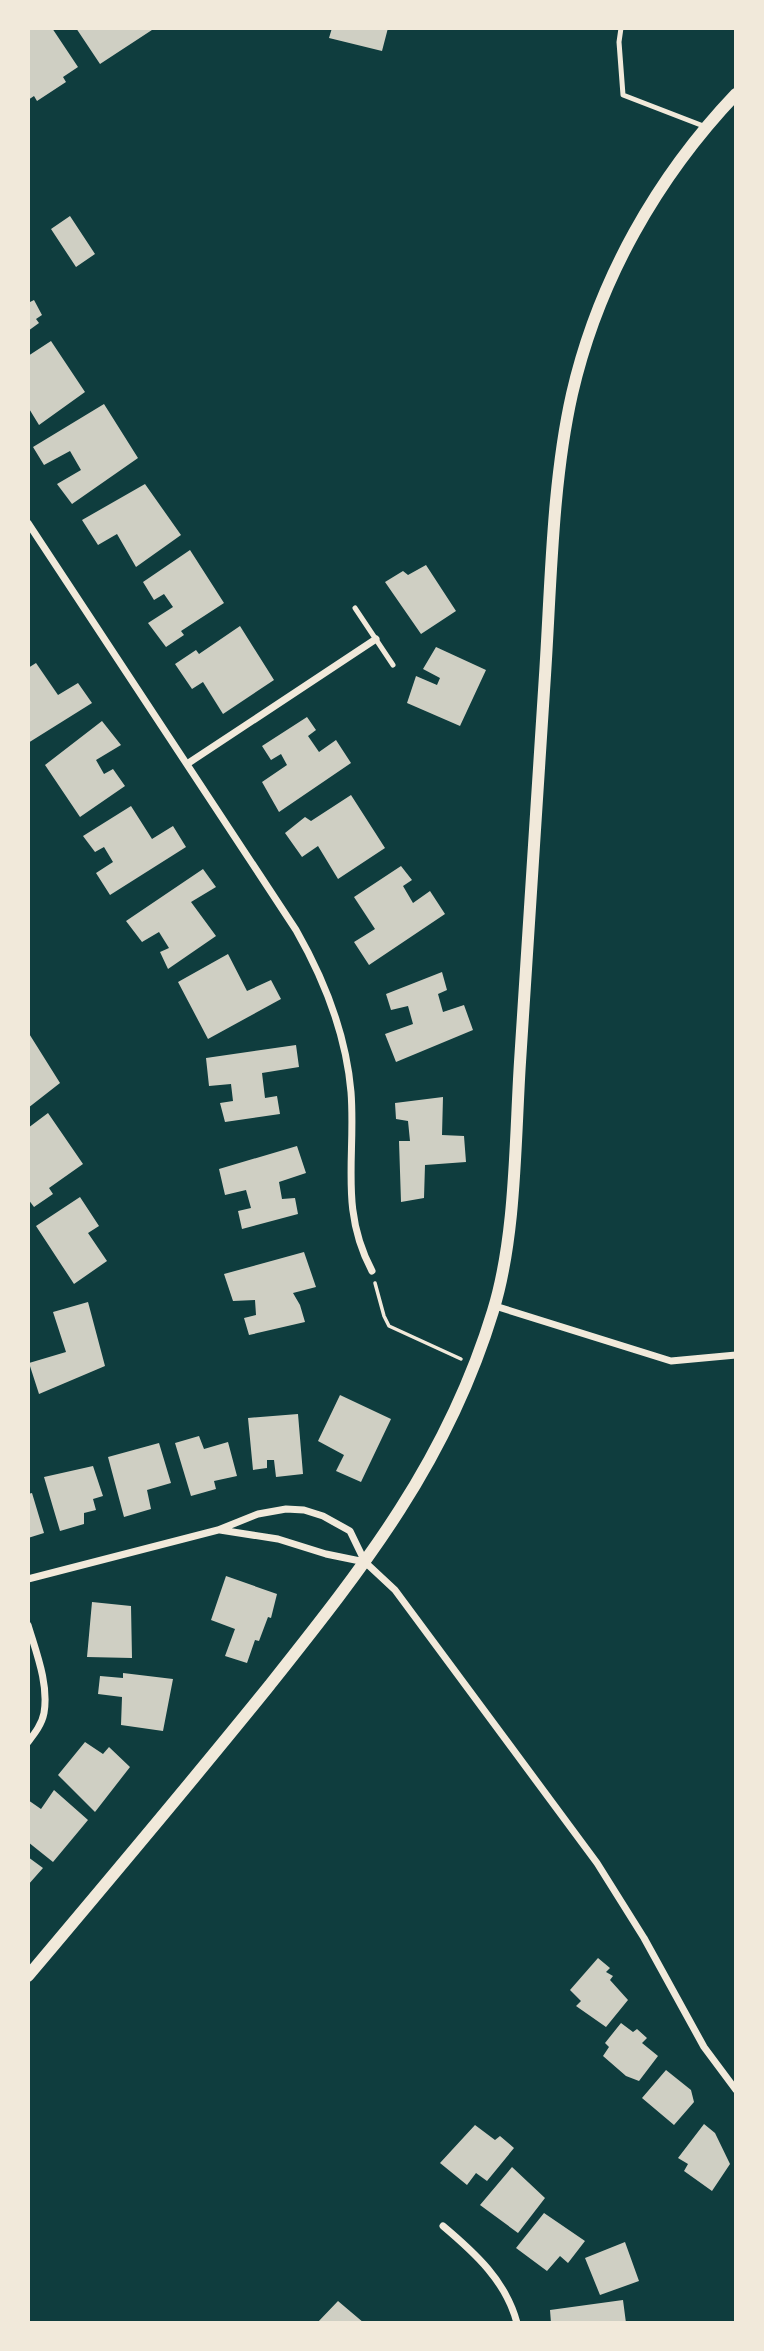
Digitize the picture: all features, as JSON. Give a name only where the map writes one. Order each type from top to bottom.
[{"type":"street","points":[[28,1976],[228,1737],[365,1562],[405,1505],[437,1450],[474,1367],[495,1306],[509,1230],[528,905],[555,528],[562,447],[570,403],[589,339],[631,236],[678,163],[736,94]]},
{"type":"street","points":[[28,523],[296,930],[329,998],[339,1030],[351,1089],[352,1219],[359,1244],[372,1271]]},
{"type":"street","points":[[187,764],[376,639]]},
{"type":"street","points":[[495,1306],[671,1361],[736,1355]]},
{"type":"street","points":[[28,1579],[218,1530],[273,1511],[304,1510],[350,1531],[365,1562],[395,1590],[597,1863],[638,1928],[698,2037],[736,2090]]},
{"type":"street","points":[[218,1530],[278,1539],[326,1554],[365,1562]]},
{"type":"street","points":[[28,1625],[45,1695],[41,1723],[28,1742]]},
{"type":"street","points":[[443,2226],[475,2254],[492,2274],[507,2296],[517,2323]]},
{"type":"lane","points":[[621,28],[619,42],[623,95],[706,127]]},
{"type":"lane","points":[[355,608],[393,665]]},
{"type":"path","points":[[372,1271],[384,1317],[389,1326],[474,1367]]},
{"type":"building","points":[[28,28],[52,28],[78,67],[63,77],[66,82],[37,101],[34,96],[28,100]]},
{"type":"building","points":[[76,28],[155,28],[100,64]]},
{"type":"building","points":[[332,28],[388,28],[382,51],[329,38]]},
{"type":"building","points":[[70,216],[95,254],[76,267],[51,229]]},
{"type":"building","points":[[34,300],[42,315],[36,319],[39,323],[28,331],[28,303]]},
{"type":"building","points":[[51,341],[85,392],[39,425],[28,407],[28,356]]},
{"type":"building","points":[[104,404],[138,458],[72,504],[57,484],[81,470],[70,451],[44,465],[33,447]]},
{"type":"building","points":[[145,484],[181,535],[136,567],[117,534],[98,545],[82,520]]},
{"type":"building","points":[[190,550],[224,603],[181,631],[184,635],[166,647],[148,623],[173,607],[164,594],[154,600],[143,582]]},
{"type":"building","points":[[426,565],[456,611],[421,634],[385,582],[403,571],[408,575]]},
{"type":"building","points":[[240,626],[274,680],[223,714],[203,682],[192,689],[175,664],[196,650],[199,654]]},
{"type":"building","points":[[436,647],[486,670],[460,726],[407,703],[416,676],[437,685],[440,678],[423,669]]},
{"type":"building","points":[[36,663],[58,695],[78,683],[92,703],[28,743],[28,668]]},
{"type":"building","points":[[307,717],[316,730],[308,736],[319,752],[336,740],[351,763],[279,812],[262,782],[287,765],[281,754],[271,760],[262,746]]},
{"type":"building","points":[[102,721],[121,745],[96,760],[104,774],[113,769],[125,786],[80,817],[45,765]]},
{"type":"building","points":[[351,795],[385,848],[338,879],[318,846],[302,857],[285,833],[305,817],[311,821]]},
{"type":"building","points":[[131,806],[152,839],[173,826],[186,847],[110,895],[96,873],[113,862],[104,847],[95,852],[83,836]]},
{"type":"building","points":[[401,866],[412,880],[403,886],[413,903],[430,891],[445,914],[369,965],[354,942],[375,929],[354,897]]},
{"type":"building","points":[[203,869],[216,887],[191,902],[216,936],[168,969],[160,952],[169,948],[159,932],[142,942],[126,921]]},
{"type":"building","points":[[228,954],[247,991],[271,980],[281,999],[208,1039],[178,982]]},
{"type":"building","points":[[442,972],[447,990],[438,994],[443,1012],[464,1005],[473,1030],[396,1062],[385,1034],[413,1024],[408,1006],[391,1010],[386,994]]},
{"type":"building","points":[[28,1032],[60,1083],[28,1108]]},
{"type":"building","points":[[296,1045],[299,1067],[262,1073],[265,1098],[277,1096],[280,1114],[225,1122],[220,1103],[233,1101],[231,1084],[209,1086],[206,1058]]},
{"type":"building","points":[[443,1097],[442,1135],[464,1136],[466,1162],[425,1165],[424,1198],[401,1202],[399,1141],[410,1141],[408,1121],[396,1119],[395,1103]]},
{"type":"building","points":[[48,1113],[83,1164],[49,1188],[53,1194],[34,1207],[28,1199],[28,1128]]},
{"type":"building","points":[[297,1146],[306,1173],[279,1182],[282,1199],[295,1198],[298,1214],[242,1229],[238,1211],[251,1208],[246,1190],[225,1195],[219,1169]]},
{"type":"building","points":[[80,1197],[99,1226],[88,1233],[107,1261],[74,1284],[36,1226]]},
{"type":"building","points":[[304,1252],[316,1287],[293,1293],[305,1322],[249,1335],[244,1318],[256,1315],[255,1300],[233,1301],[224,1274]]},
{"type":"building","points":[[88,1302],[105,1366],[39,1394],[29,1363],[66,1352],[53,1312]]},
{"type":"building","points":[[340,1395],[391,1419],[361,1482],[336,1471],[344,1455],[318,1441]]},
{"type":"building","points":[[298,1414],[303,1474],[276,1477],[274,1460],[267,1460],[267,1468],[253,1470],[248,1418]]},
{"type":"building","points":[[199,1436],[204,1449],[228,1442],[237,1476],[214,1481],[216,1489],[191,1496],[175,1443]]},
{"type":"building","points":[[159,1443],[171,1483],[147,1490],[151,1509],[124,1517],[108,1457]]},
{"type":"building","points":[[93,1466],[103,1496],[93,1499],[96,1510],[84,1513],[84,1524],[60,1531],[44,1477]]},
{"type":"building","points":[[32,1493],[44,1533],[28,1538],[28,1494]]},
{"type":"building","points":[[226,1576],[277,1594],[271,1618],[268,1617],[259,1641],[255,1640],[247,1663],[225,1656],[235,1629],[211,1620]]},
{"type":"building","points":[[92,1602],[131,1606],[132,1658],[87,1657]]},
{"type":"building","points":[[123,1673],[173,1679],[163,1731],[121,1725],[122,1697],[98,1694],[100,1676],[123,1678]]},
{"type":"building","points":[[85,1742],[103,1754],[109,1747],[130,1767],[95,1812],[58,1775]]},
{"type":"building","points":[[54,1790],[88,1820],[53,1862],[28,1842],[28,1800],[41,1809]]},
{"type":"building","points":[[28,1857],[43,1868],[28,1885]]},
{"type":"building","points":[[598,1958],[610,1968],[606,1972],[613,1976],[610,1980],[628,2000],[606,2027],[576,2006],[581,2001],[570,1990]]},
{"type":"building","points":[[621,2023],[633,2032],[637,2029],[647,2038],[642,2043],[658,2056],[639,2081],[626,2076],[603,2056],[609,2047],[605,2043]]},
{"type":"building","points":[[666,2070],[691,2090],[694,2102],[674,2125],[642,2098]]},
{"type":"building","points":[[704,2124],[715,2133],[730,2164],[712,2191],[684,2171],[688,2164],[678,2158]]},
{"type":"building","points":[[475,2125],[495,2140],[500,2136],[514,2148],[487,2181],[476,2173],[467,2185],[440,2163]]},
{"type":"building","points":[[512,2167],[545,2198],[518,2233],[480,2205]]},
{"type":"building","points":[[544,2213],[585,2241],[568,2263],[560,2256],[547,2271],[516,2248]]},
{"type":"building","points":[[625,2242],[639,2281],[600,2295],[585,2258]]},
{"type":"building","points":[[623,2300],[626,2323],[551,2323],[550,2310]]},
{"type":"building","points":[[338,2301],[364,2323],[317,2323]]}]
